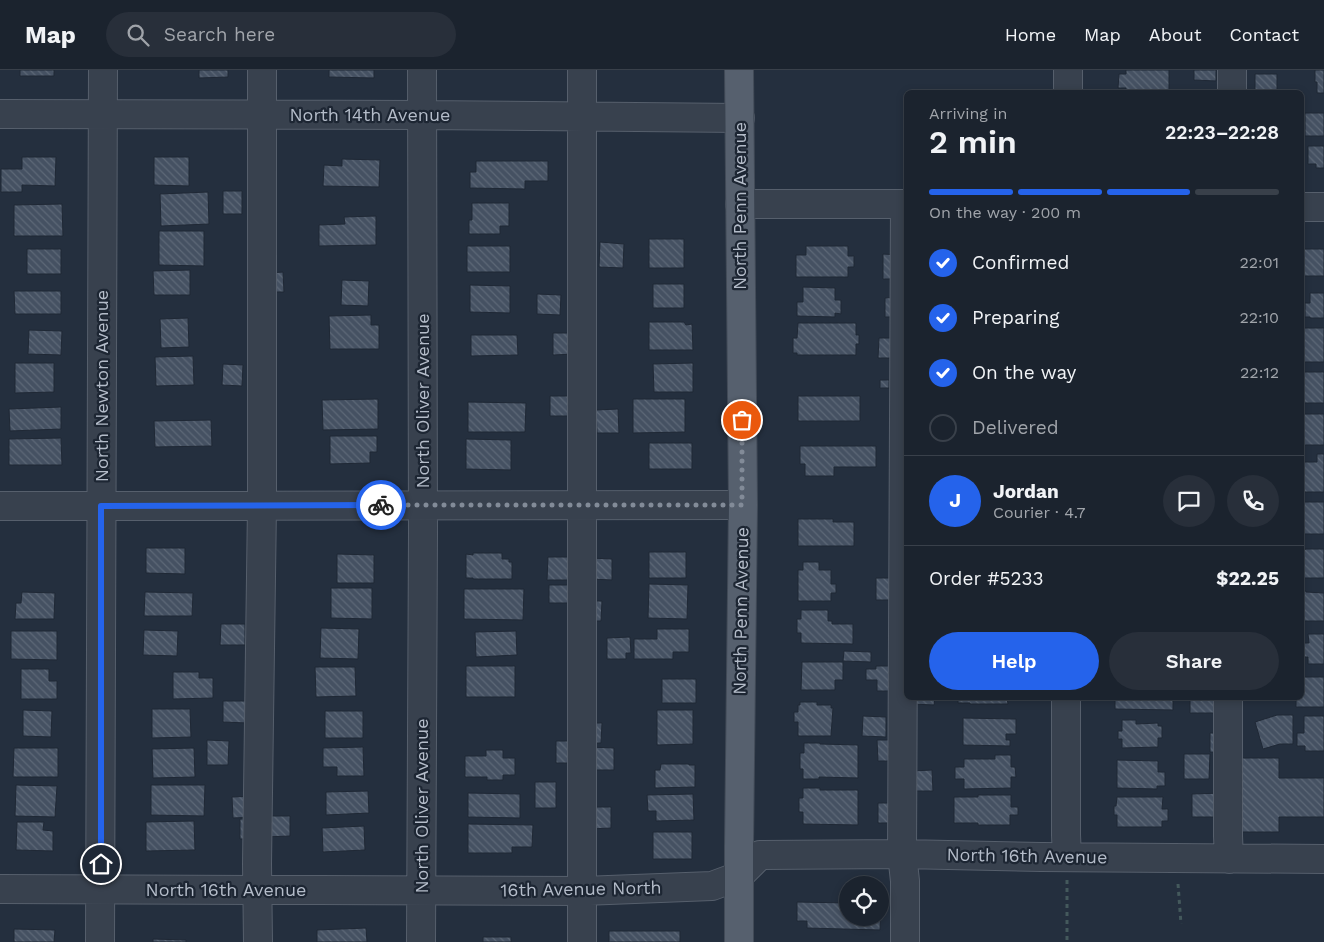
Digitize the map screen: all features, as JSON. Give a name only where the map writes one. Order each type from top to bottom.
[{"type":"main road","name":"North Penn Avenue","points":[[739,70],[742,505],[739,942]]},
{"type":"street","name":"North Newton Avenue","points":[[100,942],[103,70]]},
{"type":"street","points":[[258,942],[262,505],[262,70]]},
{"type":"street","name":"North Oliver Avenue","points":[[421,942],[422,70]]},
{"type":"street","points":[[582,70],[582,942]]},
{"type":"street","points":[[1068,70],[1068,90]]},
{"type":"street","points":[[1232,70],[1232,90]]},
{"type":"street","name":"North 14th Avenue","points":[[0,114],[740,118]]},
{"type":"street","points":[[740,204],[904,204]]},
{"type":"street","points":[[1304,207],[1324,207]]},
{"type":"street","points":[[0,506],[742,505]]},
{"type":"street","points":[[904,529],[902,854],[905,881],[905,942]]},
{"type":"street","points":[[1066,700],[1067,857]]},
{"type":"street","points":[[1228,700],[1229,860]]},
{"type":"street","name":"North 16th Avenue","points":[[740,876],[760,855],[902,854],[1324,860]]},
{"type":"street","name":"16th Avenue North","points":[[421,890],[583,891],[712,886],[740,876]]},
{"type":"street","name":"North 16th Avenue","points":[[0,889],[421,890]]},
{"type":"path","points":[[1067,857],[1067,942]]},
{"type":"path","points":[[1178,884],[1181,924]]},
{"type":"building","points":[[20,70],[54,70],[54,76],[20,76]]},
{"type":"building","points":[[199,70],[228,70],[228,77],[199,78]]},
{"type":"building","points":[[329,70],[374,70],[374,78],[329,77]]},
{"type":"building","points":[[1126,70],[1169,70],[1169,90],[1126,90],[1126,88],[1118,88],[1119,74],[1126,74]]},
{"type":"building","points":[[1194,70],[1216,70],[1216,81],[1194,80]]},
{"type":"building","points":[[1315,70],[1324,70],[1324,93],[1317,93]]},
{"type":"building","points":[[1255,74],[1277,74],[1277,90],[1255,90]]},
{"type":"building","points":[[1305,113],[1324,113],[1324,136],[1305,136]]},
{"type":"building","points":[[1308,146],[1324,146],[1324,168],[1316,168],[1316,164],[1308,164]]},
{"type":"building","points":[[22,157],[56,157],[55,186],[22,185],[22,192],[1,192],[1,169],[22,169]]},
{"type":"building","points":[[154,157],[189,157],[189,186],[154,185]]},
{"type":"building","points":[[342,159],[380,160],[379,187],[323,186],[324,165],[342,166]]},
{"type":"building","points":[[476,161],[548,161],[548,181],[525,181],[525,189],[470,188],[470,172],[476,172]]},
{"type":"building","points":[[223,191],[242,191],[242,214],[223,214]]},
{"type":"building","points":[[208,192],[209,224],[161,226],[160,194]]},
{"type":"building","points":[[472,203],[509,203],[509,226],[500,226],[500,234],[469,234],[469,220],[472,220]]},
{"type":"building","points":[[62,204],[63,236],[14,236],[14,205]]},
{"type":"building","points":[[376,216],[376,245],[319,246],[319,225],[345,224],[344,217]]},
{"type":"building","points":[[159,231],[204,231],[204,266],[159,265]]},
{"type":"building","points":[[649,239],[684,239],[684,268],[649,268]]},
{"type":"building","points":[[600,242],[624,244],[623,268],[599,267]]},
{"type":"building","points":[[467,246],[510,246],[510,272],[467,272]]},
{"type":"building","points":[[806,246],[848,246],[848,256],[854,256],[854,267],[848,267],[848,277],[796,277],[796,255],[806,255]]},
{"type":"building","points":[[27,249],[61,249],[61,274],[27,274]]},
{"type":"building","points":[[1304,249],[1324,249],[1324,276],[1304,276]]},
{"type":"building","points":[[883,254],[900,255],[900,279],[883,279]]},
{"type":"building","points":[[190,270],[190,295],[154,295],[153,271]]},
{"type":"building","points":[[283,272],[284,292],[269,292],[269,273]]},
{"type":"building","points":[[342,280],[369,281],[368,306],[341,305]]},
{"type":"building","points":[[653,284],[684,284],[684,308],[653,308]]},
{"type":"building","points":[[470,285],[510,286],[510,313],[470,312]]},
{"type":"building","points":[[803,287],[835,288],[835,300],[841,300],[841,314],[835,313],[835,317],[797,316],[797,302],[803,302]]},
{"type":"building","points":[[14,291],[61,291],[61,314],[15,314]]},
{"type":"building","points":[[1310,293],[1324,293],[1324,318],[1305,317],[1305,303],[1310,303]]},
{"type":"building","points":[[537,294],[561,295],[560,315],[537,314]]},
{"type":"building","points":[[899,297],[899,317],[885,317],[885,298]]},
{"type":"building","points":[[371,315],[371,325],[379,325],[379,349],[330,349],[329,316]]},
{"type":"building","points":[[188,318],[189,347],[161,348],[160,319]]},
{"type":"building","points":[[649,322],[684,322],[686,325],[692,324],[693,350],[649,350]]},
{"type":"building","points":[[798,323],[856,323],[856,335],[859,335],[859,344],[856,344],[856,355],[797,355],[797,353],[793,353],[793,338],[797,338]]},
{"type":"building","points":[[1304,328],[1324,328],[1324,362],[1304,362]]},
{"type":"building","points":[[29,330],[62,331],[61,355],[28,354]]},
{"type":"building","points":[[553,333],[575,333],[575,354],[553,355]]},
{"type":"building","points":[[471,335],[517,335],[518,355],[471,356]]},
{"type":"building","points":[[879,338],[900,338],[900,358],[878,358]]},
{"type":"building","points":[[193,356],[194,385],[156,386],[155,357]]},
{"type":"building","points":[[15,363],[54,363],[54,392],[15,393]]},
{"type":"building","points":[[693,363],[693,392],[654,392],[653,364]]},
{"type":"building","points":[[223,364],[243,365],[242,386],[222,385]]},
{"type":"building","points":[[1304,372],[1324,372],[1324,403],[1304,403]]},
{"type":"building","points":[[880,380],[889,380],[889,388],[880,388]]},
{"type":"building","points":[[550,396],[573,396],[572,416],[550,416]]},
{"type":"building","points":[[798,396],[860,396],[860,421],[798,421]]},
{"type":"building","points":[[378,399],[378,429],[323,430],[322,400]]},
{"type":"building","points":[[633,399],[685,399],[685,432],[633,433]]},
{"type":"building","points":[[468,402],[526,403],[525,432],[468,432]]},
{"type":"building","points":[[61,407],[61,429],[10,431],[9,409]]},
{"type":"building","points":[[618,409],[619,433],[597,433],[596,410]]},
{"type":"building","points":[[1304,414],[1324,414],[1324,445],[1304,445]]},
{"type":"building","points":[[211,420],[212,446],[155,447],[154,421]]},
{"type":"building","points":[[330,436],[377,436],[377,452],[370,452],[370,463],[330,464]]},
{"type":"building","points":[[61,438],[62,465],[9,465],[9,439]]},
{"type":"building","points":[[466,439],[511,440],[511,470],[466,469]]},
{"type":"building","points":[[649,443],[692,443],[692,469],[649,469]]},
{"type":"building","points":[[800,446],[876,446],[876,467],[834,467],[834,476],[805,476],[805,464],[800,464]]},
{"type":"building","points":[[1317,454],[1324,454],[1324,492],[1304,492],[1304,462],[1317,462]]},
{"type":"building","points":[[1304,502],[1324,502],[1324,534],[1304,534]]},
{"type":"building","points":[[798,519],[833,519],[833,522],[854,522],[854,546],[798,546]]},
{"type":"building","points":[[146,548],[185,548],[185,574],[146,573]]},
{"type":"building","points":[[1324,549],[1324,578],[1304,578],[1305,550]]},
{"type":"building","points":[[649,552],[686,552],[686,578],[649,578]]},
{"type":"building","points":[[473,553],[502,553],[502,559],[509,559],[509,562],[512,562],[512,579],[466,578],[466,554],[473,555]]},
{"type":"building","points":[[337,554],[374,555],[374,583],[337,583]]},
{"type":"building","points":[[548,557],[573,557],[572,580],[547,580]]},
{"type":"building","points":[[590,558],[612,559],[612,580],[590,579]]},
{"type":"building","points":[[803,562],[819,562],[819,570],[831,570],[831,584],[836,584],[836,593],[831,593],[831,601],[798,601],[798,570],[803,570]]},
{"type":"building","points":[[876,578],[899,578],[899,600],[876,600]]},
{"type":"building","points":[[649,584],[688,585],[687,619],[648,618]]},
{"type":"building","points":[[549,585],[569,585],[569,603],[549,603]]},
{"type":"building","points":[[331,588],[372,588],[372,619],[331,618]]},
{"type":"building","points":[[464,589],[524,589],[523,620],[464,619]]},
{"type":"building","points":[[1304,591],[1324,593],[1324,621],[1304,621]]},
{"type":"building","points":[[22,592],[55,593],[54,619],[15,619],[16,603],[21,603]]},
{"type":"building","points":[[145,592],[193,593],[192,616],[144,616]]},
{"type":"building","points":[[589,601],[602,601],[601,621],[588,621]]},
{"type":"building","points":[[801,610],[828,610],[828,621],[832,621],[832,624],[853,624],[853,644],[801,643],[801,633],[797,633],[797,619],[801,619]]},
{"type":"building","points":[[221,624],[245,624],[245,645],[220,645]]},
{"type":"building","points":[[321,628],[359,629],[358,659],[320,658]]},
{"type":"building","points":[[657,629],[689,629],[689,652],[673,652],[673,659],[634,659],[634,639],[657,639]]},
{"type":"building","points":[[144,630],[178,631],[177,656],[143,655]]},
{"type":"building","points":[[11,631],[57,631],[57,660],[11,659]]},
{"type":"building","points":[[516,631],[517,655],[476,657],[475,632]]},
{"type":"building","points":[[1308,634],[1324,634],[1324,664],[1308,664],[1308,657],[1304,657],[1304,643],[1309,643]]},
{"type":"building","points":[[630,637],[631,653],[626,653],[626,659],[607,659],[607,638]]},
{"type":"building","points":[[844,651],[871,652],[871,662],[843,661]]},
{"type":"building","points":[[802,662],[843,662],[843,680],[835,680],[835,690],[801,690]]},
{"type":"building","points":[[466,666],[515,666],[515,697],[466,697]]},
{"type":"building","points":[[876,666],[899,666],[900,691],[877,691],[877,680],[866,680],[866,669],[876,669]]},
{"type":"building","points":[[315,667],[355,667],[356,696],[316,697]]},
{"type":"building","points":[[21,669],[49,669],[49,681],[57,681],[57,699],[21,699]]},
{"type":"building","points":[[173,672],[199,672],[199,678],[213,678],[213,698],[173,699]]},
{"type":"building","points":[[1304,677],[1324,677],[1324,707],[1296,707],[1296,700],[1304,700]]},
{"type":"building","points":[[662,679],[696,679],[696,703],[662,703]]},
{"type":"building","points":[[913,700],[935,700],[934,705],[912,704]]},
{"type":"building","points":[[958,700],[1007,700],[1008,704],[970,704],[958,703]]},
{"type":"building","points":[[1115,700],[1173,700],[1173,710],[1115,709]]},
{"type":"building","points":[[1190,700],[1216,700],[1216,713],[1190,713]]},
{"type":"building","points":[[223,701],[247,701],[247,723],[223,722]]},
{"type":"building","points":[[800,702],[817,702],[817,705],[831,705],[831,708],[833,708],[831,736],[798,736],[798,722],[794,722],[794,712],[798,712]]},
{"type":"building","points":[[152,709],[190,709],[191,737],[152,738]]},
{"type":"building","points":[[23,710],[52,711],[51,737],[23,736]]},
{"type":"building","points":[[657,710],[693,710],[693,744],[657,745]]},
{"type":"building","points":[[325,711],[363,711],[363,738],[325,738]]},
{"type":"building","points":[[1277,715],[1293,715],[1293,744],[1280,744],[1263,749],[1255,722]]},
{"type":"building","points":[[863,716],[886,717],[886,737],[862,736]]},
{"type":"building","points":[[1304,716],[1324,716],[1324,751],[1305,751],[1305,746],[1297,746],[1297,733],[1304,733]]},
{"type":"building","points":[[963,718],[1016,719],[1016,734],[1006,734],[1006,740],[1010,740],[1010,746],[963,745]]},
{"type":"building","points":[[1122,720],[1136,720],[1136,724],[1158,723],[1158,726],[1162,726],[1162,738],[1158,738],[1158,747],[1122,748],[1122,739],[1118,739],[1118,731],[1122,731]]},
{"type":"building","points":[[587,723],[602,723],[601,743],[586,743]]},
{"type":"building","points":[[1210,733],[1223,733],[1222,753],[1210,752]]},
{"type":"building","points":[[207,740],[229,741],[228,765],[207,765]]},
{"type":"building","points":[[877,740],[898,740],[898,761],[878,761]]},
{"type":"building","points":[[556,741],[573,741],[573,763],[556,763]]},
{"type":"building","points":[[804,743],[858,745],[858,778],[819,777],[819,779],[803,779],[803,769],[800,769],[800,753],[804,753]]},
{"type":"building","points":[[363,747],[364,776],[337,776],[337,767],[323,767],[323,748]]},
{"type":"building","points":[[588,747],[614,748],[614,770],[588,770]]},
{"type":"building","points":[[14,748],[58,748],[58,777],[13,777]]},
{"type":"building","points":[[194,748],[195,777],[153,778],[152,749]]},
{"type":"building","points":[[486,750],[503,750],[503,758],[515,758],[515,775],[503,775],[503,780],[487,780],[487,777],[465,777],[465,756],[486,756]]},
{"type":"building","points":[[1184,754],[1210,754],[1209,779],[1184,779]]},
{"type":"building","points":[[995,755],[1011,755],[1011,767],[1015,767],[1016,777],[1011,777],[1011,788],[964,789],[964,779],[955,779],[955,767],[964,767],[964,759],[995,759]]},
{"type":"building","points":[[1242,758],[1279,758],[1279,778],[1324,778],[1324,817],[1279,817],[1279,832],[1241,832]]},
{"type":"building","points":[[1117,760],[1158,761],[1158,772],[1165,772],[1165,786],[1157,786],[1157,789],[1117,788]]},
{"type":"building","points":[[661,764],[695,765],[695,787],[655,788],[655,770],[660,770]]},
{"type":"building","points":[[932,770],[933,791],[912,791],[912,771]]},
{"type":"building","points":[[535,782],[556,782],[556,808],[535,808]]},
{"type":"building","points":[[16,785],[57,786],[55,817],[15,816]]},
{"type":"building","points":[[151,785],[205,785],[204,816],[151,815]]},
{"type":"building","points":[[803,788],[858,790],[858,825],[803,824],[803,812],[799,812],[799,798],[803,798]]},
{"type":"building","points":[[368,791],[369,813],[326,815],[326,792]]},
{"type":"building","points":[[468,793],[520,794],[520,818],[468,817]]},
{"type":"building","points":[[1223,793],[1223,817],[1192,817],[1192,794]]},
{"type":"building","points":[[693,794],[694,820],[656,821],[656,811],[648,811],[647,795]]},
{"type":"building","points":[[978,795],[1011,795],[1011,807],[1018,807],[1018,815],[1010,815],[1010,825],[954,823],[954,797],[978,797]]},
{"type":"building","points":[[254,796],[255,817],[233,818],[232,797]]},
{"type":"building","points":[[1117,797],[1163,797],[1162,809],[1168,809],[1168,821],[1162,821],[1162,827],[1117,827],[1117,815],[1114,815],[1114,806],[1116,806]]},
{"type":"building","points":[[878,803],[898,803],[898,823],[878,823]]},
{"type":"building","points":[[589,807],[611,807],[611,828],[589,829]]},
{"type":"building","points":[[264,816],[290,816],[290,836],[264,837]]},
{"type":"building","points":[[240,819],[254,819],[254,839],[240,839]]},
{"type":"building","points":[[194,821],[195,850],[146,851],[146,822]]},
{"type":"building","points":[[17,822],[44,822],[43,830],[53,831],[53,851],[16,850]]},
{"type":"building","points":[[468,824],[533,825],[532,847],[512,847],[512,853],[468,853]]},
{"type":"building","points":[[364,826],[365,850],[323,852],[322,828]]},
{"type":"building","points":[[653,832],[692,832],[692,859],[653,859]]},
{"type":"building","points":[[797,902],[839,903],[839,926],[880,926],[880,930],[807,928],[807,921],[797,921]]},
{"type":"building","points":[[366,928],[367,942],[317,942],[317,930]]},
{"type":"building","points":[[14,929],[55,930],[54,942],[14,942]]},
{"type":"building","points":[[609,931],[680,931],[680,942],[609,942]]},
{"type":"building","points":[[483,937],[511,937],[511,942],[483,942]]},
{"type":"building","points":[[153,939],[186,940],[186,942],[153,942]]},
{"type":"way so far","points":[[381,505],[742,505],[742,420]]},
{"type":"route","points":[[101,864],[101,506],[381,505]]}]
